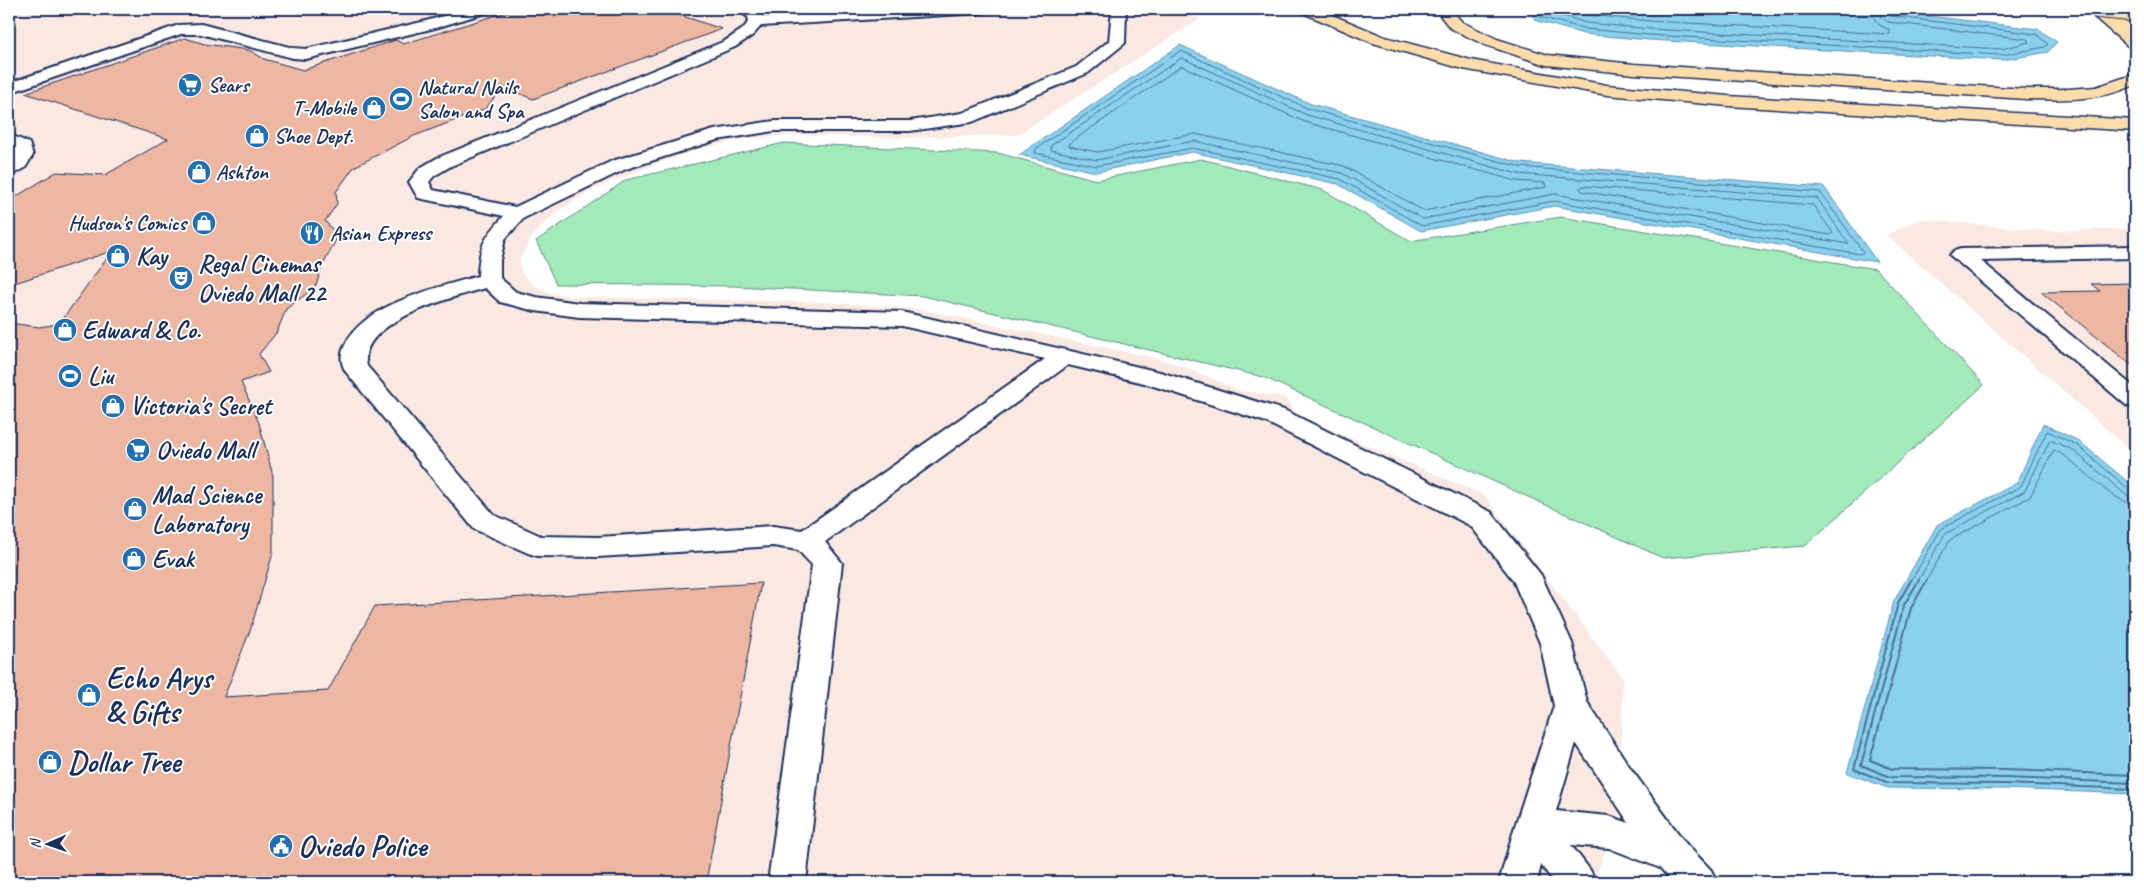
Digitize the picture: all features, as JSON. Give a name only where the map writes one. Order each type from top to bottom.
[{"type":"main road","points":[[1306,9],[1379,40],[1469,66],[1607,90],[1728,101],[2135,126]]},
{"type":"main road","points":[[1443,9],[1456,25],[1490,42],[1546,60],[1605,66],[2026,94],[2070,95],[2103,90],[2135,79]]},
{"type":"main road","points":[[2094,9],[2135,13]]},
{"type":"main road","points":[[2094,9],[2135,29]]},
{"type":"main road","points":[[2094,9],[2135,44]]},
{"type":"lane","points":[[9,88],[179,30],[201,28],[293,53],[306,54],[430,25],[483,9]]},
{"type":"lane","points":[[744,9],[754,14],[757,22]]},
{"type":"lane","points":[[517,214],[492,206],[454,201],[425,194],[419,182],[427,172],[444,162],[730,44],[748,32],[757,22],[981,9]]},
{"type":"lane","points":[[488,280],[489,260],[495,238],[517,214],[618,165],[714,135],[774,126],[910,126],[966,118],[1082,70],[1117,43],[1119,9]]},
{"type":"lane","points":[[9,139],[23,147],[24,155],[18,164],[9,170]]},
{"type":"lane","points":[[2135,252],[1961,255],[2135,400]]},
{"type":"lane","points":[[488,280],[508,296],[536,304],[580,310],[902,319],[1151,377],[1275,416],[1481,519],[1526,575],[1556,643],[1572,706],[1619,780],[1673,856],[1698,882]]},
{"type":"lane","points":[[488,280],[431,298],[389,315],[369,328],[359,340],[353,352],[355,367],[484,522],[538,546],[598,547],[774,536],[808,541],[827,563],[787,882]]},
{"type":"lane","points":[[808,541],[1064,357]]},
{"type":"lane","points":[[1518,882],[1533,826],[1572,706]]},
{"type":"lane","points":[[1533,826],[1608,832],[1673,856]]},
{"type":"lane","points":[[1533,826],[1577,882]]},
{"type":"shaded area","name":"Oviedo Mall","points":[[9,9],[1179,9],[1200,19],[1017,135],[893,138],[796,135],[744,139],[699,149],[648,167],[596,188],[554,214],[533,235],[519,261],[521,272],[534,286],[550,293],[576,297],[822,302],[924,310],[1160,359],[1185,367],[1241,391],[1286,397],[1298,416],[1484,495],[1623,678],[1619,811],[1594,882],[9,882]]},
{"type":"shaded area","points":[[1919,219],[2046,231],[2135,229],[2135,454],[1886,235]]},
{"type":"green space","points":[[784,143],[998,153],[1096,180],[1201,159],[1323,190],[1410,241],[1561,217],[1876,269],[1984,385],[1805,546],[1663,558],[1263,377],[923,296],[735,286],[556,284],[536,241],[626,180]]},
{"type":"water","points":[[1526,9],[1869,9],[2038,29],[2057,42],[2048,52],[2003,60],[1649,40],[1584,34],[1537,21]]},
{"type":"water","points":[[1180,45],[1311,104],[1521,163],[1824,187],[1877,262],[1554,206],[1421,231],[1338,184],[1192,152],[1096,172],[1019,155]]},
{"type":"water","points":[[2043,424],[2079,441],[2135,488],[2135,794],[2004,789],[1888,788],[1847,773],[1894,601],[1937,525],[2017,483]]},
{"type":"building","name":"Oviedo Mall","points":[[516,9],[661,9],[722,29],[533,99],[503,87],[485,109],[414,136],[354,167],[336,192],[337,204],[325,221],[338,236],[321,269],[317,283],[313,289],[286,309],[277,332],[259,354],[269,372],[241,382],[259,423],[273,476],[273,553],[251,628],[224,697],[328,691],[375,606],[761,583],[706,882],[9,882],[9,323],[39,327],[59,324],[112,251],[9,285],[9,201],[56,172],[105,175],[168,139],[25,93],[185,38],[205,44],[249,50],[264,59],[303,70],[396,40],[403,44]]},
{"type":"building","points":[[2135,283],[2135,368],[2041,292],[2100,291],[2091,284]]},
{"type":"place","name":"Sears","points":[[190,85]]},
{"type":"place","name":"Natural Nails Salon and Spa","points":[[401,99]]},
{"type":"place","name":"T-Mobile","points":[[374,108]]},
{"type":"place","name":"Shoe Dept.","points":[[257,136]]},
{"type":"place","name":"Ashton","points":[[199,172]]},
{"type":"place","name":"Hudson's Comics","points":[[204,223]]},
{"type":"place","name":"Asian Express","points":[[312,233]]},
{"type":"place","name":"Kay","points":[[118,256]]},
{"type":"place","name":"Regal Cinemas Oviedo Mall 22","points":[[181,278]]},
{"type":"place","name":"Edward & Co.","points":[[65,330]]},
{"type":"place","name":"Liu","points":[[70,376]]},
{"type":"place","name":"Victoria's Secret","points":[[113,406]]},
{"type":"place","name":"Oviedo Mall","points":[[138,450]]},
{"type":"place","name":"Mad Science Laboratory","points":[[135,509]]},
{"type":"place","name":"Evak","points":[[134,559]]},
{"type":"place","name":"Echo Arys & Gifts","points":[[89,695]]},
{"type":"place","name":"Dollar Tree","points":[[50,762]]},
{"type":"place","name":"Oviedo Police","points":[[281,846]]}]
